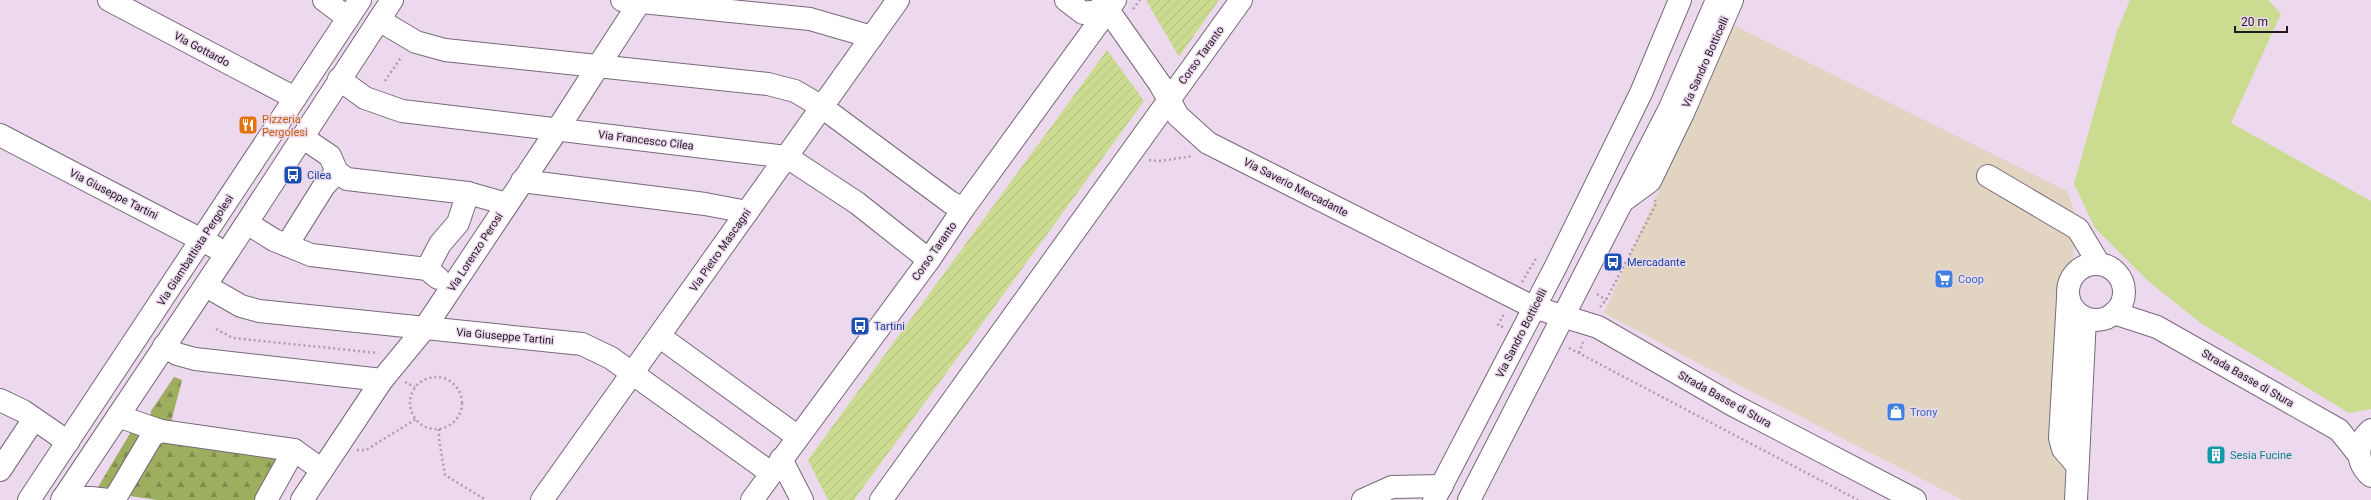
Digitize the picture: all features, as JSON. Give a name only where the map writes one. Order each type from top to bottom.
[{"type":"street","name":"Via Gottardo","points":[[109,0],[295,98]]},
{"type":"street","points":[[324,0],[348,18]]},
{"type":"street","name":"Via Giambattista Pergolesi","points":[[29,500],[61,437],[202,240],[360,0]]},
{"type":"street","points":[[62,499],[206,286],[392,0]]},
{"type":"street","name":"Via Pietro Mascagni","points":[[542,500],[898,0]]},
{"type":"street","points":[[1066,0],[1084,13],[1109,3]]},
{"type":"street","name":"Corso Taranto","points":[[881,500],[1241,0]]},
{"type":"street","name":"Via Sandro Botticelli","points":[[1606,165],[1613,126],[1630,91],[1668,0]]},
{"type":"street","name":"Via Sandro Botticelli","points":[[1438,493],[1642,94],[1680,0]]},
{"type":"street","name":"Via Sandro Botticelli","points":[[1469,500],[1670,108],[1717,0]]},
{"type":"street","name":"Via Sandro Botticelli","points":[[1624,200],[1650,182],[1683,113],[1732,0]]},
{"type":"street","points":[[634,1],[810,19],[872,37]]},
{"type":"street","name":"Via Lorenzo Perosi","points":[[302,500],[382,380],[424,329],[438,278],[507,204],[557,130],[634,1]]},
{"type":"street","name":"Via Saverio Mercadante","points":[[1109,3],[1160,84],[1178,116],[1208,143],[1533,307]]},
{"type":"street","name":"Corso Taranto","points":[[752,500],[929,260],[963,209],[1109,3]]},
{"type":"street","points":[[379,20],[416,42],[439,49],[772,84],[795,91],[822,107],[950,202],[963,209]]},
{"type":"street","name":"Via Francesco Cilea","points":[[340,79],[366,98],[391,108],[557,130],[787,157],[857,203],[929,260]]},
{"type":"street","name":"Via Giuseppe Tartini","points":[[0,135],[227,253]]},
{"type":"street","points":[[302,137],[334,164],[348,179],[468,193],[507,204]]},
{"type":"street","points":[[280,242],[324,186],[334,164]]},
{"type":"street","points":[[1988,176],[2078,229],[2099,264]]},
{"type":"street","points":[[522,181],[705,204],[747,212]]},
{"type":"street","points":[[247,223],[280,242],[311,255],[438,278],[440,244],[458,223],[468,193]]},
{"type":"street","points":[[2078,229],[2078,270]]},
{"type":"street","points":[[2068,298],[2072,306],[2085,318],[2100,320],[2114,313],[2122,301],[2124,294],[2121,281],[2114,271],[2099,264],[2092,264],[2078,270],[2069,282],[2068,298],[2060,438],[2063,449],[2076,464]]},
{"type":"street","name":"Via Giuseppe Tartini","points":[[206,286],[234,303],[251,310],[424,329],[582,344],[600,351],[776,466],[802,500]]},
{"type":"street","name":"Strada Basse di Stura","points":[[2124,294],[2157,327]]},
{"type":"street","name":"Strada Basse di Stura","points":[[1533,307],[1564,315],[1598,327],[1733,405],[1915,500]]},
{"type":"street","name":"Strada Basse di Stura","points":[[2114,313],[2157,327],[2339,430]]},
{"type":"street","points":[[2075,499],[2085,318]]},
{"type":"street","points":[[659,336],[798,437]]},
{"type":"street","points":[[164,346],[183,356],[195,359],[382,380]]},
{"type":"street","points":[[0,400],[34,419],[61,437]]},
{"type":"street","points":[[118,416],[152,428],[294,450],[322,470]]},
{"type":"street","points":[[0,470],[34,419]]},
{"type":"street","points":[[114,500],[152,436],[152,428]]},
{"type":"street","points":[[2339,430],[2371,430]]},
{"type":"street","points":[[2339,430],[2359,455],[2361,464],[2371,476]]},
{"type":"street","points":[[2359,455],[2364,437],[2371,430]]},
{"type":"street","points":[[266,500],[294,450]]},
{"type":"street","points":[[1363,500],[1392,487],[1438,493]]},
{"type":"street","points":[[62,499],[91,498],[109,500]]},
{"type":"path","points":[[385,81],[402,56]]},
{"type":"path","points":[[1606,300],[1656,204]]},
{"type":"path","points":[[216,329],[233,338],[402,356]]},
{"type":"path","points":[[1566,353],[1569,347],[1858,500]]},
{"type":"path","points":[[430,378],[446,378],[459,389],[462,406],[455,422],[439,429],[426,427],[416,419],[410,403],[416,387],[430,378]]},
{"type":"path","points":[[335,451],[366,450],[416,419]]},
{"type":"path","points":[[439,429],[439,439],[445,475],[486,500]]},
{"type":"shaded area","points":[[1733,25],[2067,191],[2075,214],[2064,500],[1963,500],[1783,408],[1604,313]]},
{"type":"green space","points":[[1146,0],[1219,0],[1179,57]]},
{"type":"green space","points":[[2130,0],[2268,0],[2281,14],[2231,123],[2371,201],[2371,409],[2349,413],[2202,324],[2148,281],[2095,228],[2074,184],[2117,31]]},
{"type":"green space","points":[[1107,50],[1144,101],[854,500],[828,500],[808,460]]},
{"type":"green space","points":[[174,377],[182,380],[171,422],[150,420],[151,411]]},
{"type":"green space","points":[[132,430],[143,430],[112,488],[98,487]]},
{"type":"green space","points":[[160,440],[286,451],[258,500],[157,500],[130,496],[129,491]]},
{"type":"place","name":"Pizzeria Pergolesi","points":[[248,125]]},
{"type":"place","name":"Cilea","points":[[293,175]]},
{"type":"place","name":"Mercadante","points":[[1613,262]]},
{"type":"place","name":"Coop","points":[[1944,279]]},
{"type":"place","name":"Tartini","points":[[860,326]]},
{"type":"place","name":"Trony","points":[[1896,412]]},
{"type":"place","name":"Sesia Fucine","points":[[2216,455]]}]
